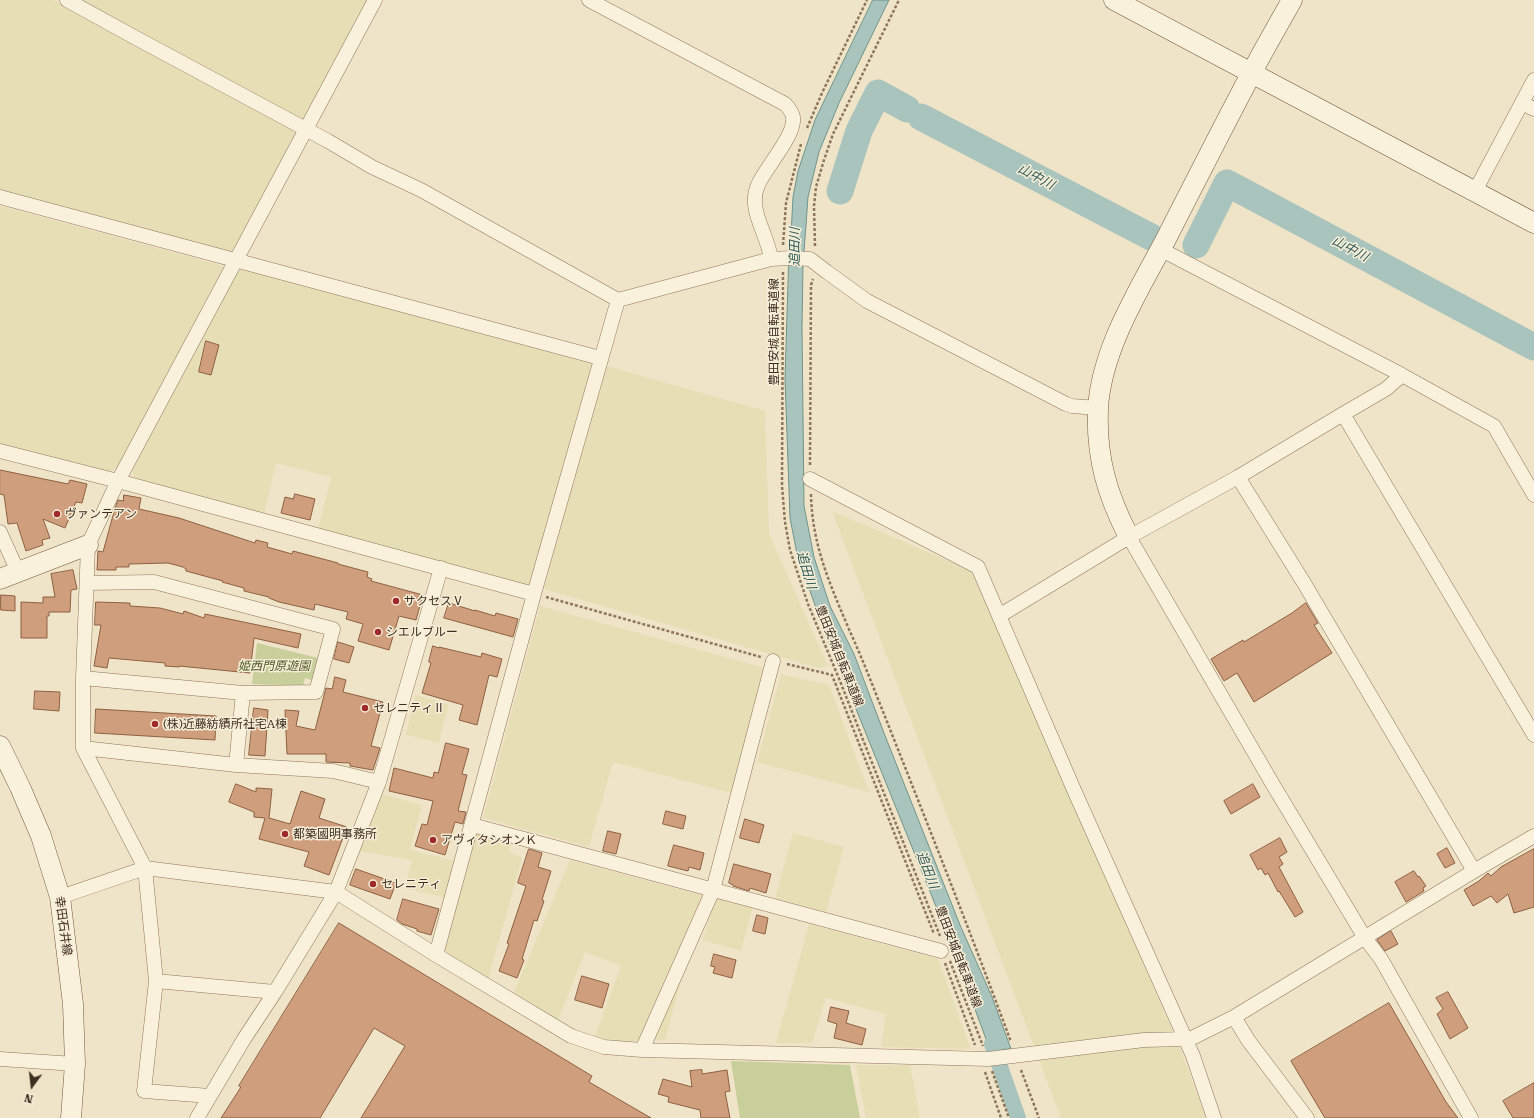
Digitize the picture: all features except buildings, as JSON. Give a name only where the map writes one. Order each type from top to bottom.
[{"type":"street","points":[[68,0],[328,141],[372,167],[421,190],[618,300],[781,258],[813,261],[867,300],[1060,400],[1072,406],[1098,408]]},
{"type":"street","points":[[210,1096],[144,1091],[156,981],[145,868],[83,748],[83,678],[88,545],[118,481],[374,0]]},
{"type":"street","points":[[588,0],[785,104],[790,109],[793,116],[792,128],[780,151],[761,179],[755,192],[754,203],[757,216],[770,250],[781,258]]},
{"type":"street","points":[[1114,0],[1534,223]]},
{"type":"street","points":[[1292,0],[1251,73],[1160,249],[1112,349],[1101,385],[1098,408],[1099,450],[1102,469],[1109,495],[1129,537],[1272,783],[1365,938],[1381,959],[1471,1118]]},
{"type":"street","points":[[1475,191],[1528,106],[1534,80]]},
{"type":"street","points":[[0,198],[600,358]]},
{"type":"street","points":[[1160,249],[1402,375],[1494,426],[1534,495]]},
{"type":"street","points":[[436,955],[534,594],[600,358],[618,300]]},
{"type":"street","points":[[999,616],[1129,537],[1238,477],[1386,389],[1402,375]]},
{"type":"street","points":[[1343,414],[1534,735]]},
{"type":"street","points":[[0,451],[118,481],[534,594]]},
{"type":"street","points":[[1238,477],[1304,583],[1474,871]]},
{"type":"street","points":[[810,479],[975,564],[980,570],[1074,790],[1185,1039],[1214,1118]]},
{"type":"street","points":[[0,532],[9,575],[88,545]]},
{"type":"street","points":[[197,1118],[244,1039],[275,992],[336,892],[379,782],[441,568]]},
{"type":"street","points":[[83,678],[243,693],[316,692],[333,629],[154,582],[87,583]]},
{"type":"street","points":[[642,1050],[713,890],[773,661]]},
{"type":"street","points":[[236,765],[243,693]]},
{"type":"street","name":"幸田石井線","points":[[0,746],[20,787],[41,836],[60,897],[74,1004],[75,1064],[71,1118]]},
{"type":"street","points":[[83,748],[236,765],[333,771],[379,782]]},
{"type":"street","points":[[472,825],[713,890],[943,949]]},
{"type":"street","points":[[60,897],[145,868],[336,892],[436,955],[571,1036],[604,1046],[642,1050],[988,1058],[1144,1040],[1185,1039],[1194,1037],[1234,1018],[1534,836]]},
{"type":"street","points":[[156,981],[275,992]]},
{"type":"street","points":[[1234,1018],[1248,1040],[1307,1118]]},
{"type":"street","points":[[0,1059],[75,1064]]},
{"type":"path","points":[[806,132],[822,93],[867,0]]},
{"type":"path","points":[[899,0],[834,134],[816,187],[811,285],[811,510],[823,566],[859,651],[942,861],[1038,1118]]},
{"type":"path","name":"豊田安城自転車道線","points":[[803,138],[786,203],[781,258],[782,486],[785,522],[790,550],[808,604],[830,655],[943,949],[988,1058],[1009,1118]]},
{"type":"path","points":[[534,594],[773,661],[832,675],[988,1058],[1001,1118]]},
{"type":"shaded area","points":[[0,0],[54,0],[298,132],[233,253],[0,190]]},
{"type":"shaded area","points":[[79,0],[369,0],[305,119],[299,119]]},
{"type":"shaded area","points":[[0,206],[224,266],[117,468],[106,473],[0,444]]},
{"type":"shaded area","points":[[240,267],[592,364],[531,587],[318,529],[331,477],[276,463],[264,514],[135,479],[132,471]]},
{"type":"shaded area","points":[[603,365],[765,411],[769,534],[828,666],[819,668],[544,589]]},
{"type":"shaded area","points":[[832,511],[972,571],[1180,1048],[1206,1118],[1061,1118]]},
{"type":"shaded area","points":[[540,606],[765,668],[731,793],[613,762],[589,847],[483,818]]},
{"type":"shaded area","points":[[781,674],[829,685],[869,792],[757,762]]},
{"type":"shaded area","points":[[415,695],[448,704],[439,743],[406,735]]},
{"type":"shaded area","points":[[383,794],[422,805],[410,850],[455,861],[445,898],[405,888],[412,860],[359,851]]},
{"type":"shaded area","points":[[477,832],[512,841],[509,851],[522,858],[488,980],[444,951]]},
{"type":"shaded area","points":[[793,833],[844,847],[826,912],[775,898]]},
{"type":"shaded area","points":[[570,860],[704,896],[665,1040],[617,1042],[594,1039],[621,966],[585,952],[558,1020],[514,992]]},
{"type":"shaded area","points":[[721,897],[753,906],[741,951],[703,940],[714,901]]},
{"type":"shaded area","points":[[809,924],[938,959],[971,1049],[881,1047],[886,1014],[826,998],[812,1043],[776,1043]]},
{"type":"shaded area","points":[[856,1065],[910,1065],[920,1118],[866,1118]]},
{"type":"green space","name":"姫西門原遊園","points":[[257,643],[318,658],[312,680],[305,678],[303,686],[252,684]]},
{"type":"green space","points":[[731,1061],[850,1065],[860,1118],[740,1118]]},
{"type":"water","points":[[873,0],[889,0],[839,103],[819,152],[808,197],[804,252],[790,254],[793,197],[798,171],[815,120]]},
{"type":"water","points":[[789,263],[803,264],[802,327],[804,506],[814,557],[830,606],[854,654],[960,925],[992,997],[1011,1049],[990,1050],[950,941],[822,625],[797,554],[790,518],[785,379]]},
{"type":"waterway","name":"山中川","points":[[840,191],[859,131],[878,93],[907,109]]},
{"type":"waterway","name":"山中川","points":[[921,117],[1151,237]]},
{"type":"waterway","name":"山中川","points":[[1196,245],[1227,183],[1534,347]]},
{"type":"waterway","name":"追田川","points":[[992,1044],[1018,1118]]},
{"type":"place","name":"ヴァンテアン","points":[[57,514]]},
{"type":"place","name":"サクセスⅤ","points":[[396,601]]},
{"type":"place","name":"シエルブルー","points":[[378,632]]},
{"type":"place","name":"セレニティⅡ","points":[[365,708]]},
{"type":"place","name":"(株)近藤紡績所社宅A棟","points":[[155,724]]},
{"type":"place","name":"都築國明事務所","points":[[285,834]]},
{"type":"place","name":"アヴィタシオンＫ","points":[[433,840]]},
{"type":"place","name":"セレニティ","points":[[373,884]]}]
